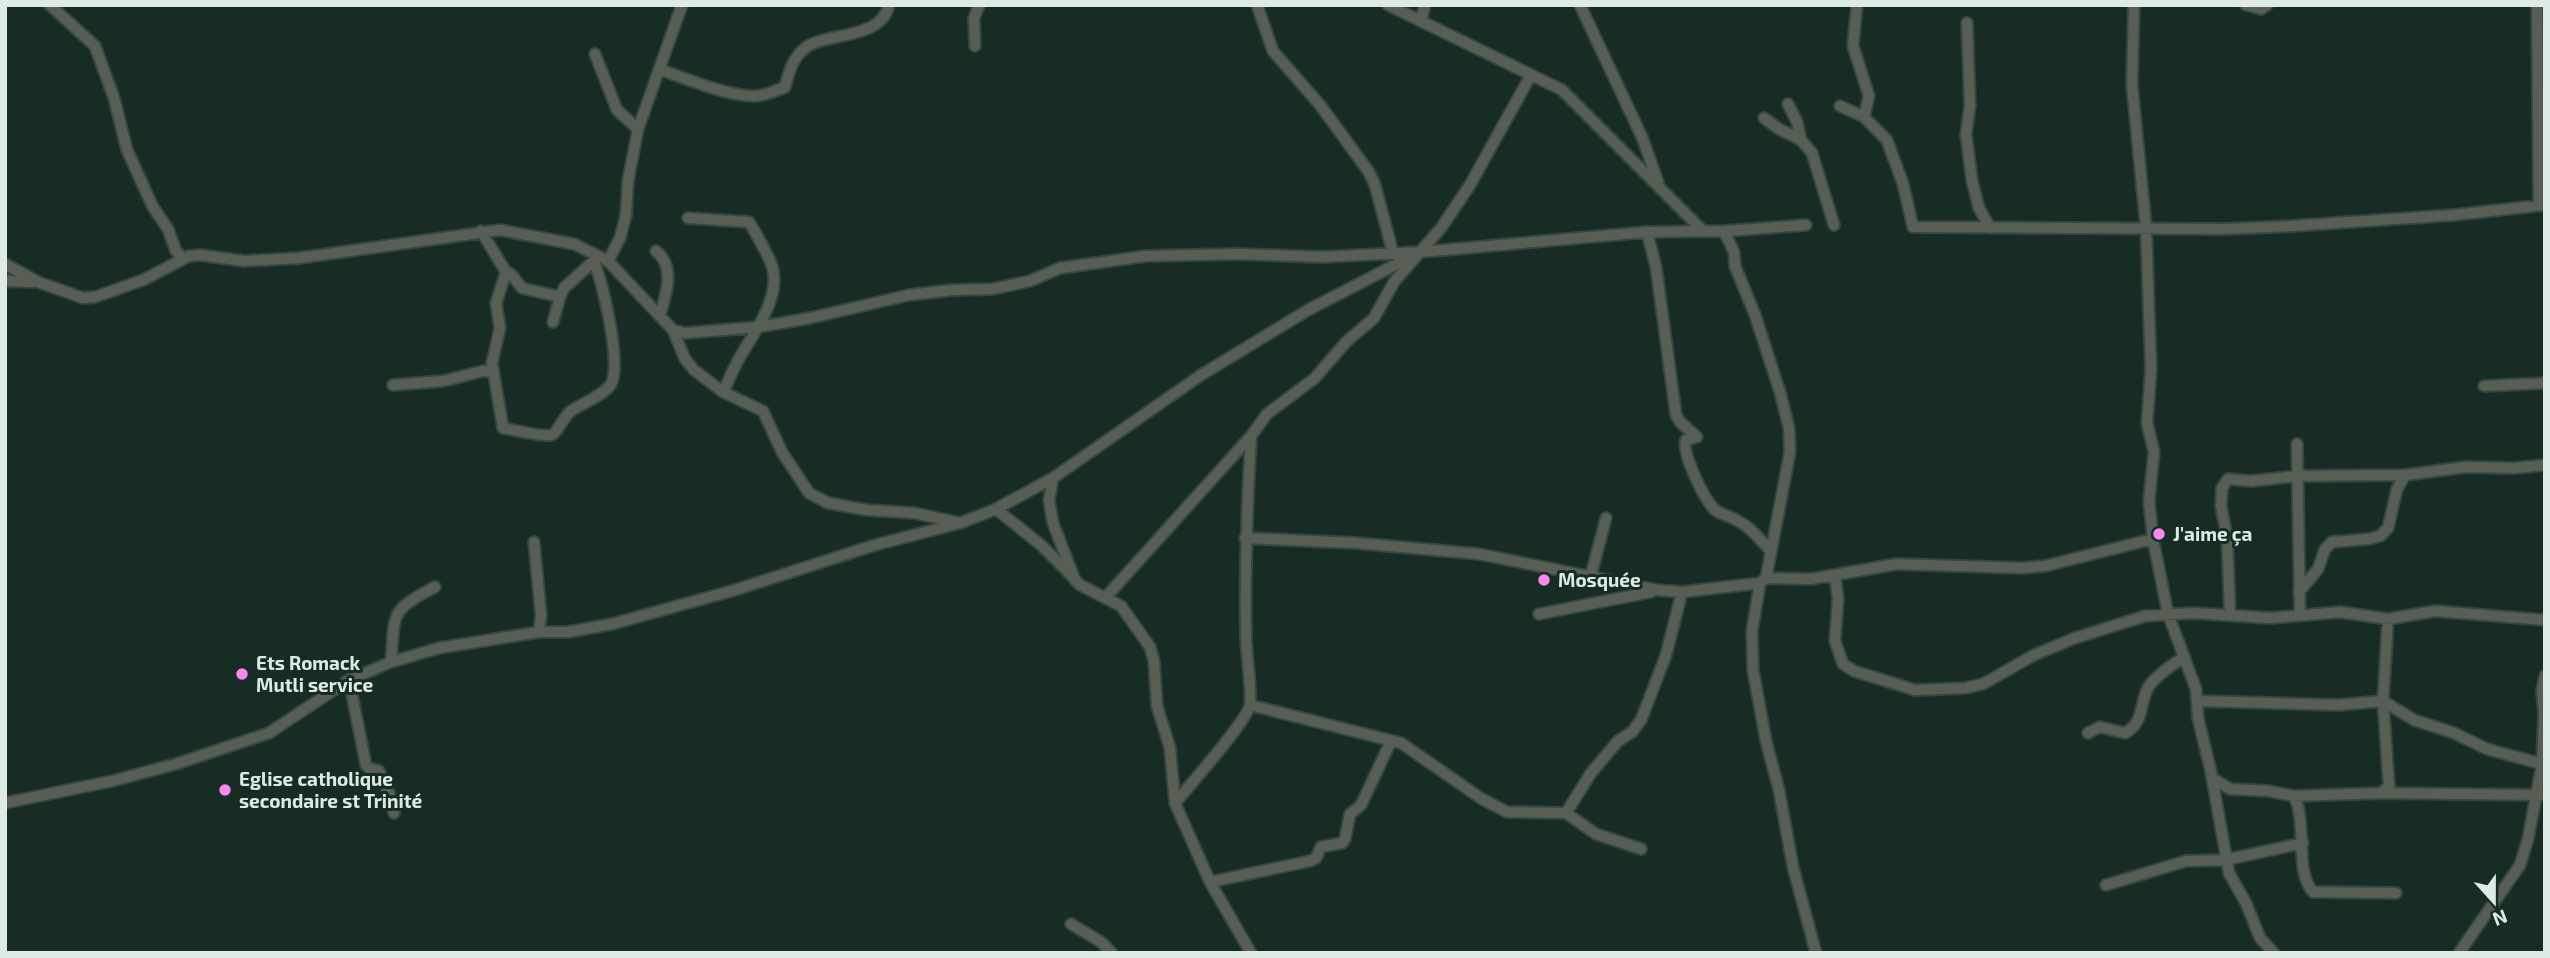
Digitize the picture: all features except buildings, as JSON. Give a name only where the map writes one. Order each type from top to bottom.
[{"type":"street","points":[[50,5],[95,46],[114,98],[127,150],[153,207],[165,223],[176,251],[182,258]]},
{"type":"street","points":[[552,321],[564,288],[600,260],[620,238],[626,215],[628,181],[638,129],[682,5]]},
{"type":"street","points":[[659,69],[742,94],[755,96],[772,93],[785,87],[792,63],[806,46],[871,28],[887,12],[889,5]]},
{"type":"street","points":[[975,46],[974,18],[979,5]]},
{"type":"street","points":[[1257,5],[1273,51],[1320,105],[1369,172],[1393,253]]},
{"type":"street","points":[[1388,5],[1562,90],[1703,232]]},
{"type":"street","points":[[1421,20],[1425,5]]},
{"type":"street","points":[[1580,5],[1642,137],[1659,185]]},
{"type":"street","points":[[1857,5],[1853,46],[1869,96],[1864,117]]},
{"type":"street","points":[[2134,5],[2132,85],[2146,227],[2151,369],[2147,423],[2154,452],[2149,501],[2153,539],[2168,614],[2199,701],[2199,718],[2225,860],[2260,938],[2274,953]]},
{"type":"street","points":[[2246,5],[2261,9],[2267,5]]},
{"type":"street","points":[[1840,106],[1864,117],[1889,144],[1903,184],[1913,227],[2291,226],[2454,215],[2542,205],[2540,9]]},
{"type":"street","points":[[1967,23],[1970,106],[1966,134],[1972,181],[1979,208],[1990,228]]},
{"type":"street","points":[[595,54],[617,110],[638,129]]},
{"type":"street","points":[[1106,597],[1251,436],[1267,414],[1315,377],[1346,342],[1374,318],[1394,282],[1441,228],[1470,185],[1531,75]]},
{"type":"street","points":[[1788,104],[1797,122],[1801,140]]},
{"type":"street","points":[[1764,118],[1779,130],[1801,140],[1812,153],[1834,225]]},
{"type":"street","points":[[688,218],[749,222],[772,265],[775,281],[772,295],[759,327],[739,358],[723,392]]},
{"type":"street","points":[[673,330],[685,333],[759,327],[909,295],[992,289],[1030,281],[1060,268],[1146,256],[1239,254],[1322,257],[1420,252],[1647,232],[1703,232],[1807,225]]},
{"type":"street","points":[[5,264],[38,282],[83,298],[95,297],[143,280],[182,258],[200,255],[244,261],[299,258],[500,230],[574,244],[600,260],[660,315],[673,330],[685,359],[701,376],[723,392],[763,411],[782,452],[809,493],[821,500],[867,510],[914,513],[960,523]]},
{"type":"street","points":[[481,231],[506,272],[512,274],[524,289],[560,297]]},
{"type":"street","points":[[1724,231],[1734,252],[1735,266],[1755,315],[1780,392],[1788,428],[1790,452],[1752,631],[1753,670],[1793,867],[1816,953]]},
{"type":"street","points":[[1647,232],[1656,267],[1676,415],[1697,437],[1686,440],[1685,454],[1716,511],[1746,526],[1770,550]]},
{"type":"street","points":[[656,251],[665,261],[668,279],[660,315]]},
{"type":"street","points":[[5,803],[176,765],[269,733],[349,680],[391,662],[439,648],[539,632],[568,632],[612,624],[735,590],[875,545],[960,523],[996,509],[1053,478],[1201,375],[1308,310],[1420,252]]},
{"type":"street","points":[[506,272],[496,303],[499,328],[492,363],[503,428],[550,436],[557,431],[564,416],[606,390],[615,375],[600,260]]},
{"type":"street","points":[[5,281],[38,282]]},
{"type":"street","points":[[393,385],[443,380],[483,371],[493,372]]},
{"type":"street","points":[[2484,386],[2545,383]]},
{"type":"street","points":[[1175,803],[1232,732],[1250,705],[1245,538],[1251,436]]},
{"type":"street","points":[[2297,444],[2300,614]]},
{"type":"street","points":[[2230,614],[2227,537],[2221,506],[2222,488],[2228,479],[2251,481],[2297,476],[2405,475],[2466,467],[2515,468],[2545,465]]},
{"type":"street","points":[[2299,592],[2318,569],[2325,549],[2332,542],[2369,539],[2379,536],[2388,528],[2397,489],[2405,475]]},
{"type":"street","points":[[1053,478],[1049,500],[1053,523],[1075,580]]},
{"type":"street","points":[[996,509],[1041,545],[1080,585],[1121,606],[1150,647],[1155,669],[1157,706],[1170,748],[1175,803],[1210,882],[1251,953]]},
{"type":"street","points":[[1590,579],[1606,518]]},
{"type":"street","points":[[1245,538],[1356,543],[1479,554],[1590,579],[1682,592],[1763,581],[1835,576],[1838,598],[1835,641],[1843,664],[1854,671],[1915,690],[1965,688],[1983,684],[2034,655],[2075,638],[2145,616],[2230,614],[2272,618],[2340,612],[2388,619],[2435,611],[2545,621]]},
{"type":"street","points":[[1811,579],[1896,564],[2021,568],[2045,566],[2153,539]]},
{"type":"street","points":[[534,542],[541,615],[539,632]]},
{"type":"street","points":[[391,662],[395,622],[399,611],[406,602],[435,587]]},
{"type":"street","points":[[1539,614],[1657,590]]},
{"type":"street","points":[[1566,813],[1591,773],[1618,741],[1632,732],[1641,720],[1666,654],[1682,592]]},
{"type":"street","points":[[2381,793],[2389,786],[2382,701],[2388,619]]},
{"type":"street","points":[[2088,733],[2100,727],[2125,733],[2136,726],[2152,682],[2169,666],[2184,657]]},
{"type":"street","points":[[2459,953],[2519,865],[2528,839],[2540,795],[2544,715],[2542,690],[2545,677]]},
{"type":"street","points":[[349,680],[366,765],[379,771],[394,813]]},
{"type":"street","points":[[2199,701],[2339,705],[2382,701],[2414,720],[2454,733],[2487,749],[2543,766]]},
{"type":"street","points":[[1250,705],[1391,741],[1412,750],[1482,799],[1507,812],[1566,813],[1596,834],[1641,849]]},
{"type":"street","points":[[1210,882],[1310,861],[1316,858],[1321,847],[1342,843],[1350,814],[1361,805],[1391,741]]},
{"type":"street","points":[[2212,778],[2230,789],[2269,791],[2294,796],[2381,793],[2540,795]]},
{"type":"street","points":[[2294,796],[2299,806],[2303,873],[2306,884],[2313,892],[2396,893]]},
{"type":"street","points":[[2106,885],[2186,861],[2225,860],[2303,843]]},
{"type":"street","points":[[1071,925],[1101,942],[1112,953]]},
{"type":"place","name":"J'aime ça","points":[[2159,534]]},
{"type":"place","name":"Mosquée","points":[[1544,580]]},
{"type":"place","name":"Ets Romack Mutli service","points":[[242,674]]},
{"type":"place","name":"Eglise catholique secondaire st Trinité","points":[[225,790]]}]
